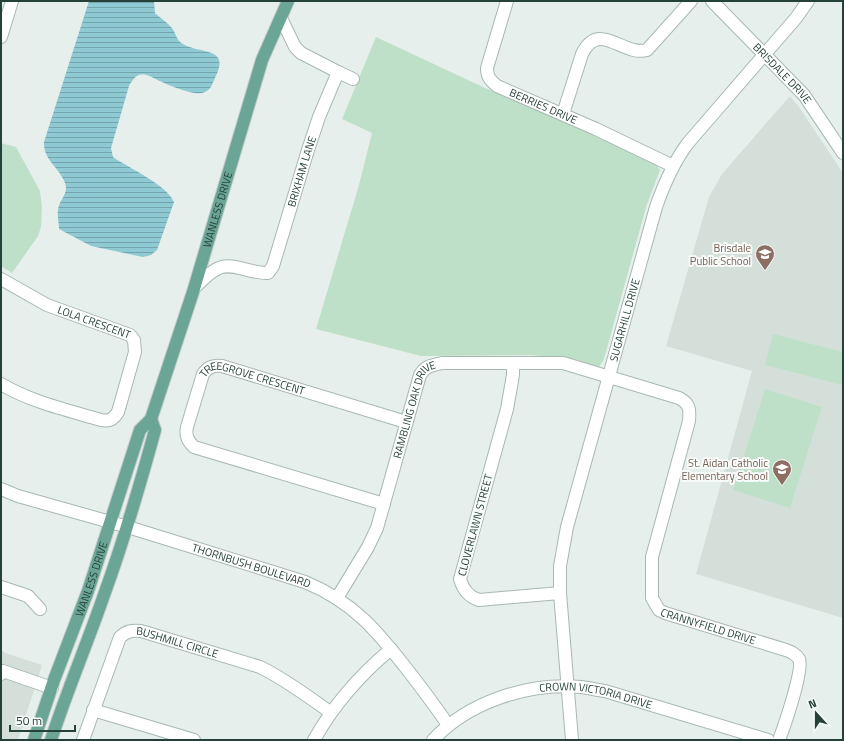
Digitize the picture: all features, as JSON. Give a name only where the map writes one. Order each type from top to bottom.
[{"type":"main road","name":"WANLESS DRIVE","points":[[34,740],[88,591],[140,430],[151,419],[194,287],[262,60],[288,1]]},
{"type":"main road","name":"WANLESS DRIVE","points":[[51,740],[71,682],[104,597],[128,527],[155,430],[151,419]]},
{"type":"street","points":[[1,37],[12,1]]},
{"type":"street","name":"BERRIES DRIVE","points":[[507,1],[487,68],[487,75],[490,81],[497,86],[563,114],[673,166]]},
{"type":"street","points":[[563,114],[582,54],[586,46],[593,40],[602,38],[635,51],[642,52],[647,50],[652,47],[691,1]]},
{"type":"street","name":"BRISDALE DRIVE","points":[[712,1],[804,95],[843,153]]},
{"type":"street","name":"SUGARHILL DRIVE","points":[[572,740],[560,593],[560,566],[567,527],[656,207],[663,186],[673,166],[688,143],[796,18],[808,1]]},
{"type":"street","points":[[280,18],[295,47],[301,53],[353,79]]},
{"type":"street","name":"BRIXHAM LANE","points":[[194,287],[220,267],[228,266],[259,274],[268,273],[273,266],[312,137],[338,72]]},
{"type":"street","name":"LOLA CRESCENT","points":[[1,279],[47,305],[130,335],[135,346],[135,352],[118,412],[109,420],[101,420],[37,400],[14,392],[1,384]]},
{"type":"street","name":"RAMBLING OAK DRIVE","points":[[337,598],[368,547],[377,528],[406,422],[420,375],[423,370],[430,365],[442,363],[563,363],[609,376]]},
{"type":"street","name":"CLOVERLAWN STREET","points":[[513,363],[513,375],[507,409],[460,579],[462,587],[465,591],[473,598],[479,600],[560,593]]},
{"type":"street","name":"TREEGROVE CRESCENT","points":[[384,504],[194,447],[189,442],[185,432],[203,374],[207,368],[214,366],[222,366],[406,422]]},
{"type":"street","name":"CRANNYFIELD DRIVE","points":[[609,376],[679,398],[689,405],[689,421],[652,557],[652,598],[659,610],[665,613],[795,654],[799,659],[800,672],[779,740]]},
{"type":"street","name":"THORNBUSH BOULEVARD","points":[[1,489],[18,496],[128,527],[305,582],[337,598],[367,621],[391,649],[448,724]]},
{"type":"street","points":[[1,587],[28,596],[40,609]]},
{"type":"street","name":"BUSHMILL CIRCLE","points":[[83,740],[120,637],[126,632],[133,630],[141,631],[260,667],[292,685],[330,712]]},
{"type":"street","points":[[314,740],[330,712],[357,682],[391,649]]},
{"type":"street","points":[[1,674],[3,671],[52,688]]},
{"type":"street","name":"CROWN VICTORIA DRIVE","points":[[432,740],[448,724],[460,716],[478,707],[510,695],[539,688],[581,687],[605,691],[768,740]]},
{"type":"street","points":[[93,710],[194,740]]},
{"type":"shaded area","points":[[790,96],[843,173],[843,618],[696,574],[752,371],[666,346],[709,197],[722,174]]},
{"type":"shaded area","points":[[1,650],[5,653],[42,665],[18,740],[1,740]]},
{"type":"green space","points":[[376,37],[485,88],[551,114],[655,163],[660,170],[647,204],[604,359],[599,367],[573,359],[531,355],[421,356],[316,329],[359,185],[372,133],[342,119]]},
{"type":"green space","points":[[1,143],[16,147],[40,191],[42,207],[41,227],[38,236],[12,273],[1,266]]},
{"type":"green space","points":[[773,334],[843,352],[843,385],[765,365]]},
{"type":"green space","points":[[765,389],[822,407],[790,508],[733,490]]},
{"type":"water","points":[[89,1],[154,1],[155,13],[168,23],[181,43],[212,53],[217,57],[219,62],[219,69],[211,87],[207,91],[201,93],[184,90],[166,84],[144,74],[136,76],[129,86],[111,148],[113,157],[156,183],[164,189],[174,202],[157,250],[151,255],[143,257],[91,246],[59,229],[58,210],[65,194],[66,187],[59,172],[46,154],[44,142]]},
{"type":"place","name":"Brisdale Public School","points":[[765,271]]},
{"type":"place","name":"St. Aidan Catholic Elementary School","points":[[782,486]]}]
